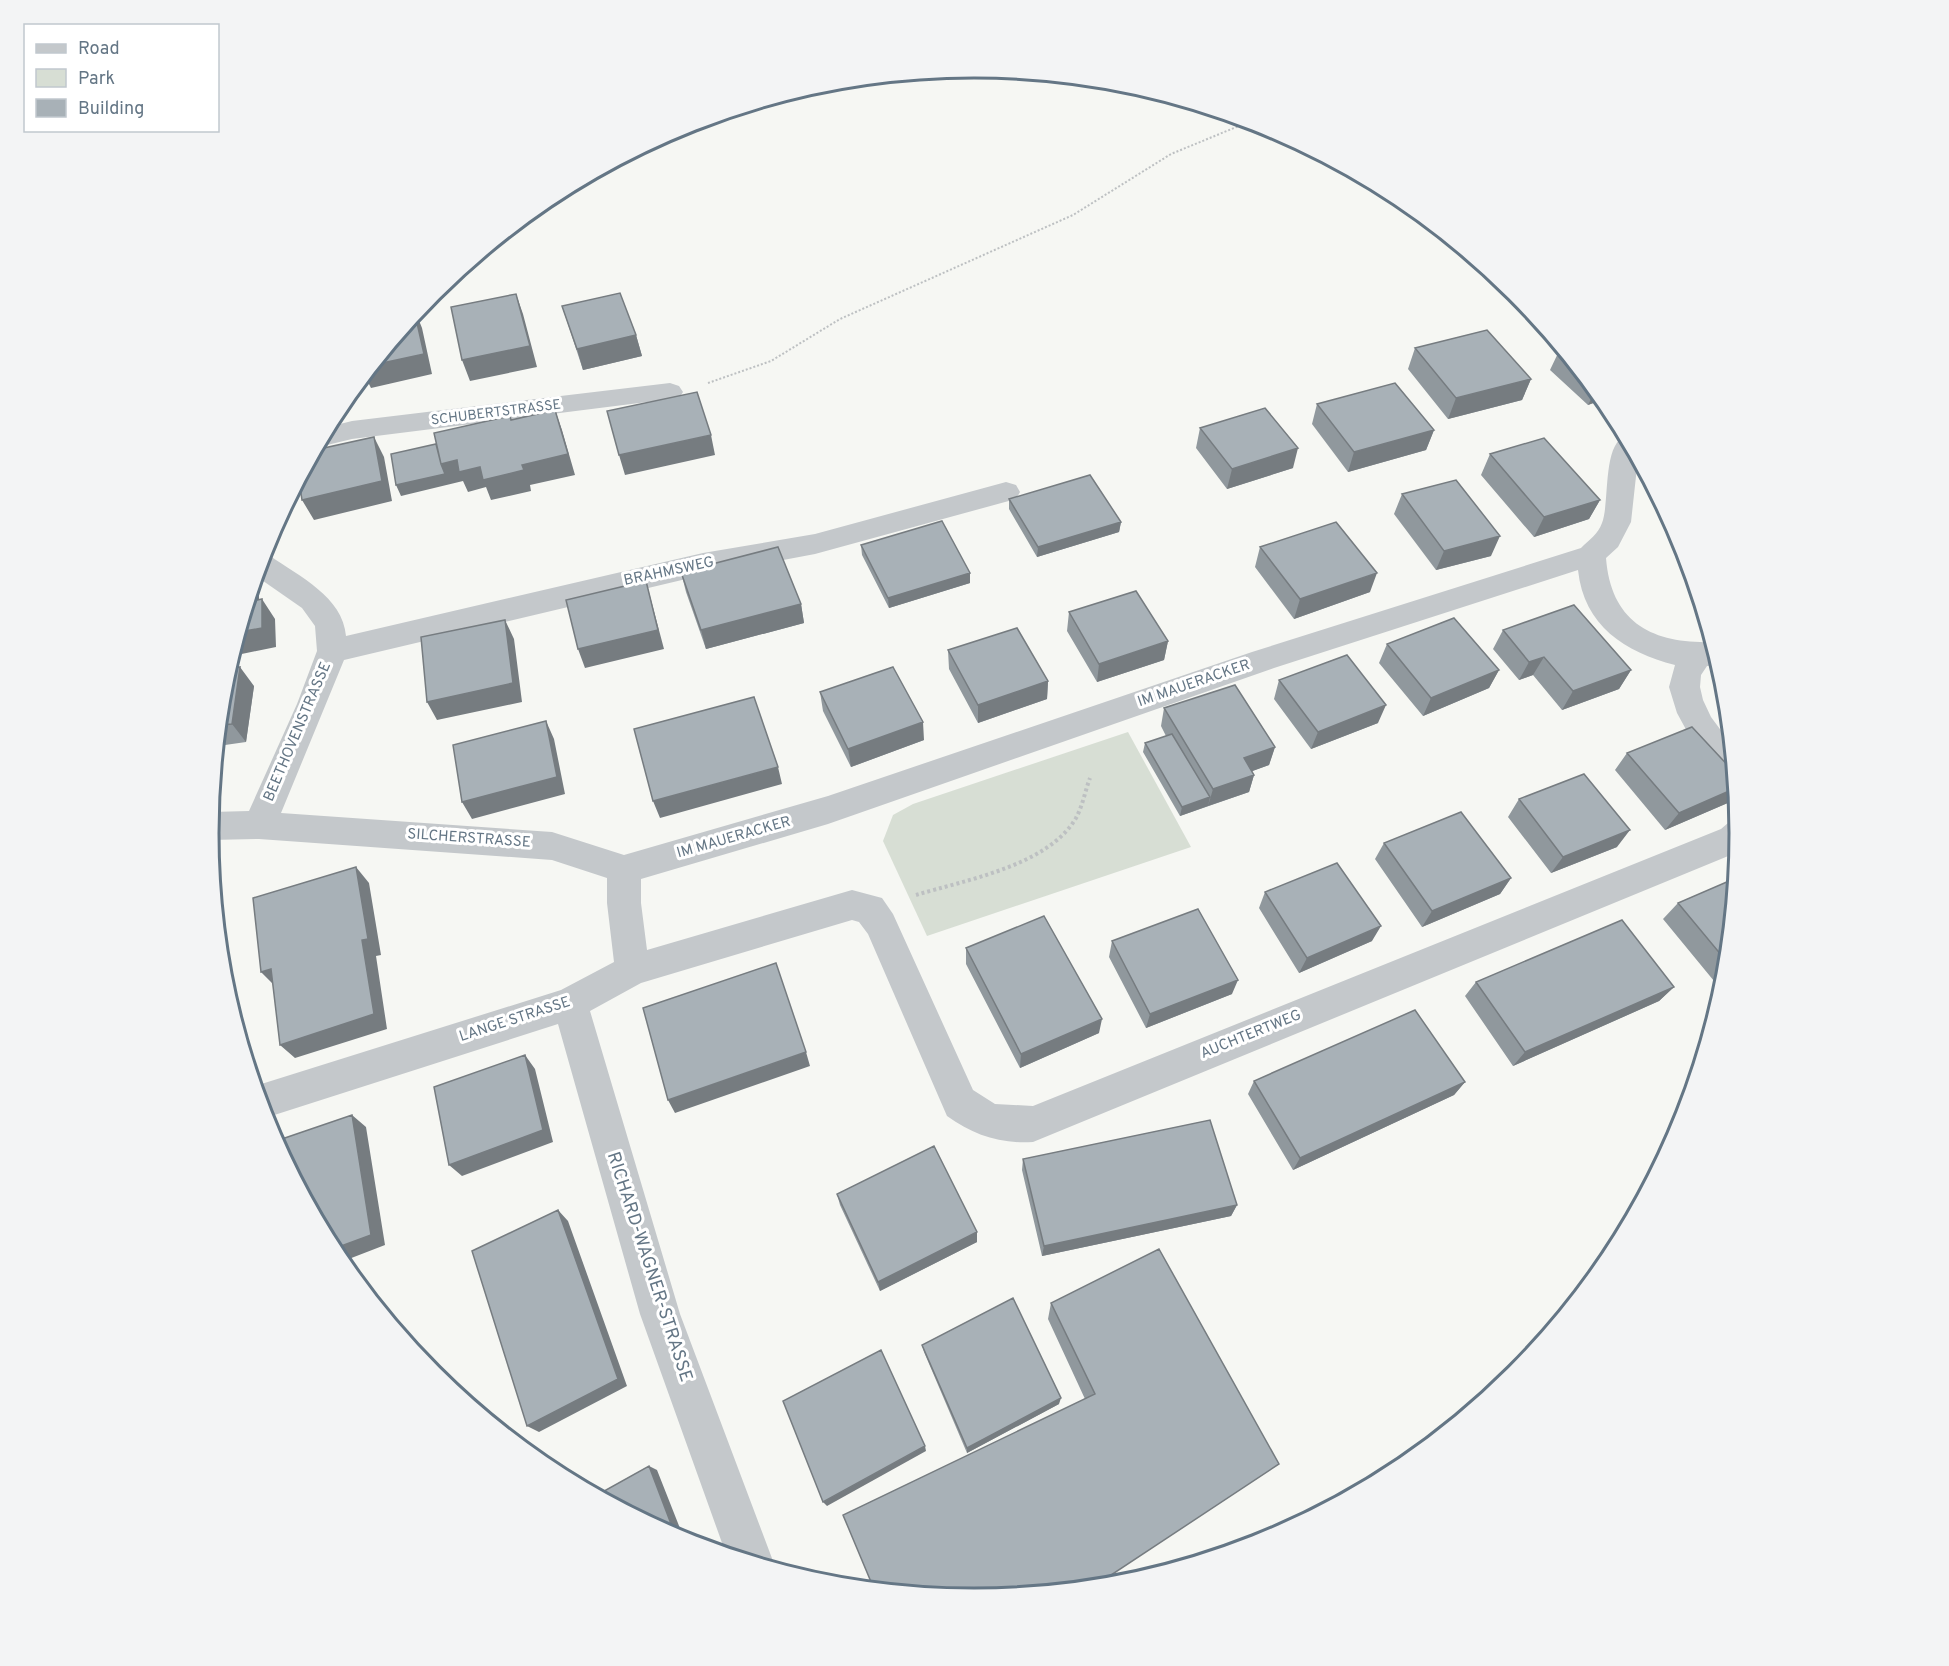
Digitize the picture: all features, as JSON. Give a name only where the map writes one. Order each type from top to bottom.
[{"type":"street","name":"SCHUBERTSTRASSE","points":[[334,434],[352,430],[670,392]]},
{"type":"street","points":[[1625,452],[1617,522],[1608,540],[1591,555],[1594,586],[1599,601],[1610,616],[1628,632],[1650,645],[1675,654],[1707,654]]},
{"type":"street","name":"BRAHMSWEG","points":[[332,651],[692,567],[815,544],[1006,492]]},
{"type":"street","name":"IM MAUERACKER","points":[[624,869],[828,810],[1263,660],[1591,555]]},
{"type":"street","name":"BEETHOVENSTRASSE","points":[[259,825],[312,704],[332,651],[330,623],[312,600],[268,569]]},
{"type":"street","points":[[1707,654],[1686,674],[1684,692],[1696,720],[1726,761]]},
{"type":"street","name":"SILCHERSTRASSE","points":[[219,826],[259,825],[552,846],[624,869]]},
{"type":"street","name":"AUCHTERTWEG","points":[[870,909],[881,925],[960,1103],[983,1120],[1006,1125],[1033,1124],[1730,840]]},
{"type":"street","points":[[624,869],[624,903],[632,970]]},
{"type":"street","name":"LANGE STRASSE","points":[[269,1099],[570,1004],[632,970],[852,905],[870,909]]},
{"type":"street","name":"RICHARD-WAGNER-STRASSE","points":[[570,1004],[660,1314],[748,1553]]},
{"type":"path","points":[[670,392],[739,374],[771,361],[840,319],[1073,215],[1171,154],[1239,126]]},
{"type":"path","points":[[870,909],[1024,860],[1058,838],[1074,821],[1090,778]]},
{"type":"green space","points":[[1128,732],[1191,847],[927,936],[883,841],[893,815],[913,804]]},
{"type":"building","points":[[620,293],[636,335],[577,349],[562,306]]},
{"type":"building","points":[[516,294],[530,346],[462,360],[451,307]]},
{"type":"building","points":[[417,324],[424,354],[385,363]]},
{"type":"building","points":[[1487,330],[1531,379],[1456,398],[1415,348]]},
{"type":"building","points":[[1395,383],[1434,430],[1354,452],[1317,404]]},
{"type":"building","points":[[697,392],[711,435],[619,455],[607,411]]},
{"type":"building","points":[[1265,408],[1298,448],[1232,469],[1200,428]]},
{"type":"building","points":[[555,410],[568,454],[522,465],[524,470],[483,480],[480,467],[459,472],[457,460],[441,464],[434,433],[510,416],[511,420]]},
{"type":"building","points":[[374,437],[382,481],[302,500],[301,492],[326,448]]},
{"type":"building","points":[[1544,438],[1600,500],[1544,517],[1490,454]]},
{"type":"building","points":[[436,444],[445,474],[396,485],[391,454]]},
{"type":"building","points":[[1090,475],[1121,522],[1038,547],[1009,499]]},
{"type":"building","points":[[1456,480],[1500,536],[1444,551],[1402,494]]},
{"type":"building","points":[[942,521],[970,573],[888,598],[861,545]]},
{"type":"building","points":[[1336,522],[1377,573],[1300,599],[1260,547]]},
{"type":"building","points":[[778,547],[801,604],[701,630],[681,572]]},
{"type":"building","points":[[646,581],[658,630],[578,649],[566,600]]},
{"type":"building","points":[[1136,591],[1168,641],[1099,664],[1069,612]]},
{"type":"building","points":[[262,599],[262,628],[247,631],[257,600]]},
{"type":"building","points":[[1574,605],[1631,670],[1573,691],[1544,657],[1529,662],[1503,630]]},
{"type":"building","points":[[1454,618],[1499,670],[1431,698],[1387,644]]},
{"type":"building","points":[[505,620],[513,683],[427,702],[421,637]]},
{"type":"building","points":[[1017,628],[1048,681],[978,705],[948,650]]},
{"type":"building","points":[[1347,655],[1386,705],[1318,732],[1279,680]]},
{"type":"building","points":[[238,667],[232,724],[228,724],[234,686]]},
{"type":"building","points":[[893,667],[923,722],[848,749],[820,692]]},
{"type":"building","points":[[1235,685],[1275,747],[1244,758],[1254,775],[1213,789],[1164,708]]},
{"type":"building","points":[[754,697],[778,767],[653,801],[634,729]]},
{"type":"building","points":[[546,721],[557,777],[462,802],[453,745]]},
{"type":"building","points":[[1692,727],[1726,763],[1728,791],[1679,813],[1627,753]]},
{"type":"building","points":[[1172,734],[1210,797],[1182,807],[1145,743]]},
{"type":"building","points":[[1584,774],[1630,830],[1563,857],[1519,799]]},
{"type":"building","points":[[1461,812],[1511,878],[1432,911],[1384,843]]},
{"type":"building","points":[[1337,863],[1381,926],[1307,958],[1265,892]]},
{"type":"building","points":[[356,867],[368,939],[362,940],[374,1014],[280,1045],[271,969],[261,972],[253,898]]},
{"type":"building","points":[[1728,881],[1720,953],[1678,903]]},
{"type":"building","points":[[1198,909],[1238,980],[1150,1014],[1112,941]]},
{"type":"building","points":[[1044,916],[1102,1019],[1021,1054],[966,948]]},
{"type":"building","points":[[1622,920],[1674,987],[1525,1052],[1476,982]]},
{"type":"building","points":[[776,963],[806,1052],[668,1100],[643,1008]]},
{"type":"building","points":[[1415,1010],[1465,1082],[1300,1158],[1254,1081]]},
{"type":"building","points":[[525,1055],[543,1130],[449,1165],[434,1087]]},
{"type":"building","points":[[352,1115],[371,1235],[343,1245],[297,1167],[284,1138]]},
{"type":"building","points":[[1210,1120],[1237,1205],[1044,1246],[1023,1159]]},
{"type":"building","points":[[934,1146],[977,1232],[878,1282],[837,1194]]},
{"type":"building","points":[[558,1210],[618,1379],[527,1426],[472,1251]]},
{"type":"building","points":[[1159,1249],[1279,1464],[1111,1575],[1073,1582],[974,1588],[871,1581],[843,1515],[1095,1394],[1051,1303]]},
{"type":"building","points":[[1013,1298],[1061,1398],[967,1448],[922,1345]]},
{"type":"building","points":[[881,1350],[925,1446],[823,1502],[783,1401]]},
{"type":"building","points":[[649,1466],[671,1524],[641,1510],[604,1491]]}]
